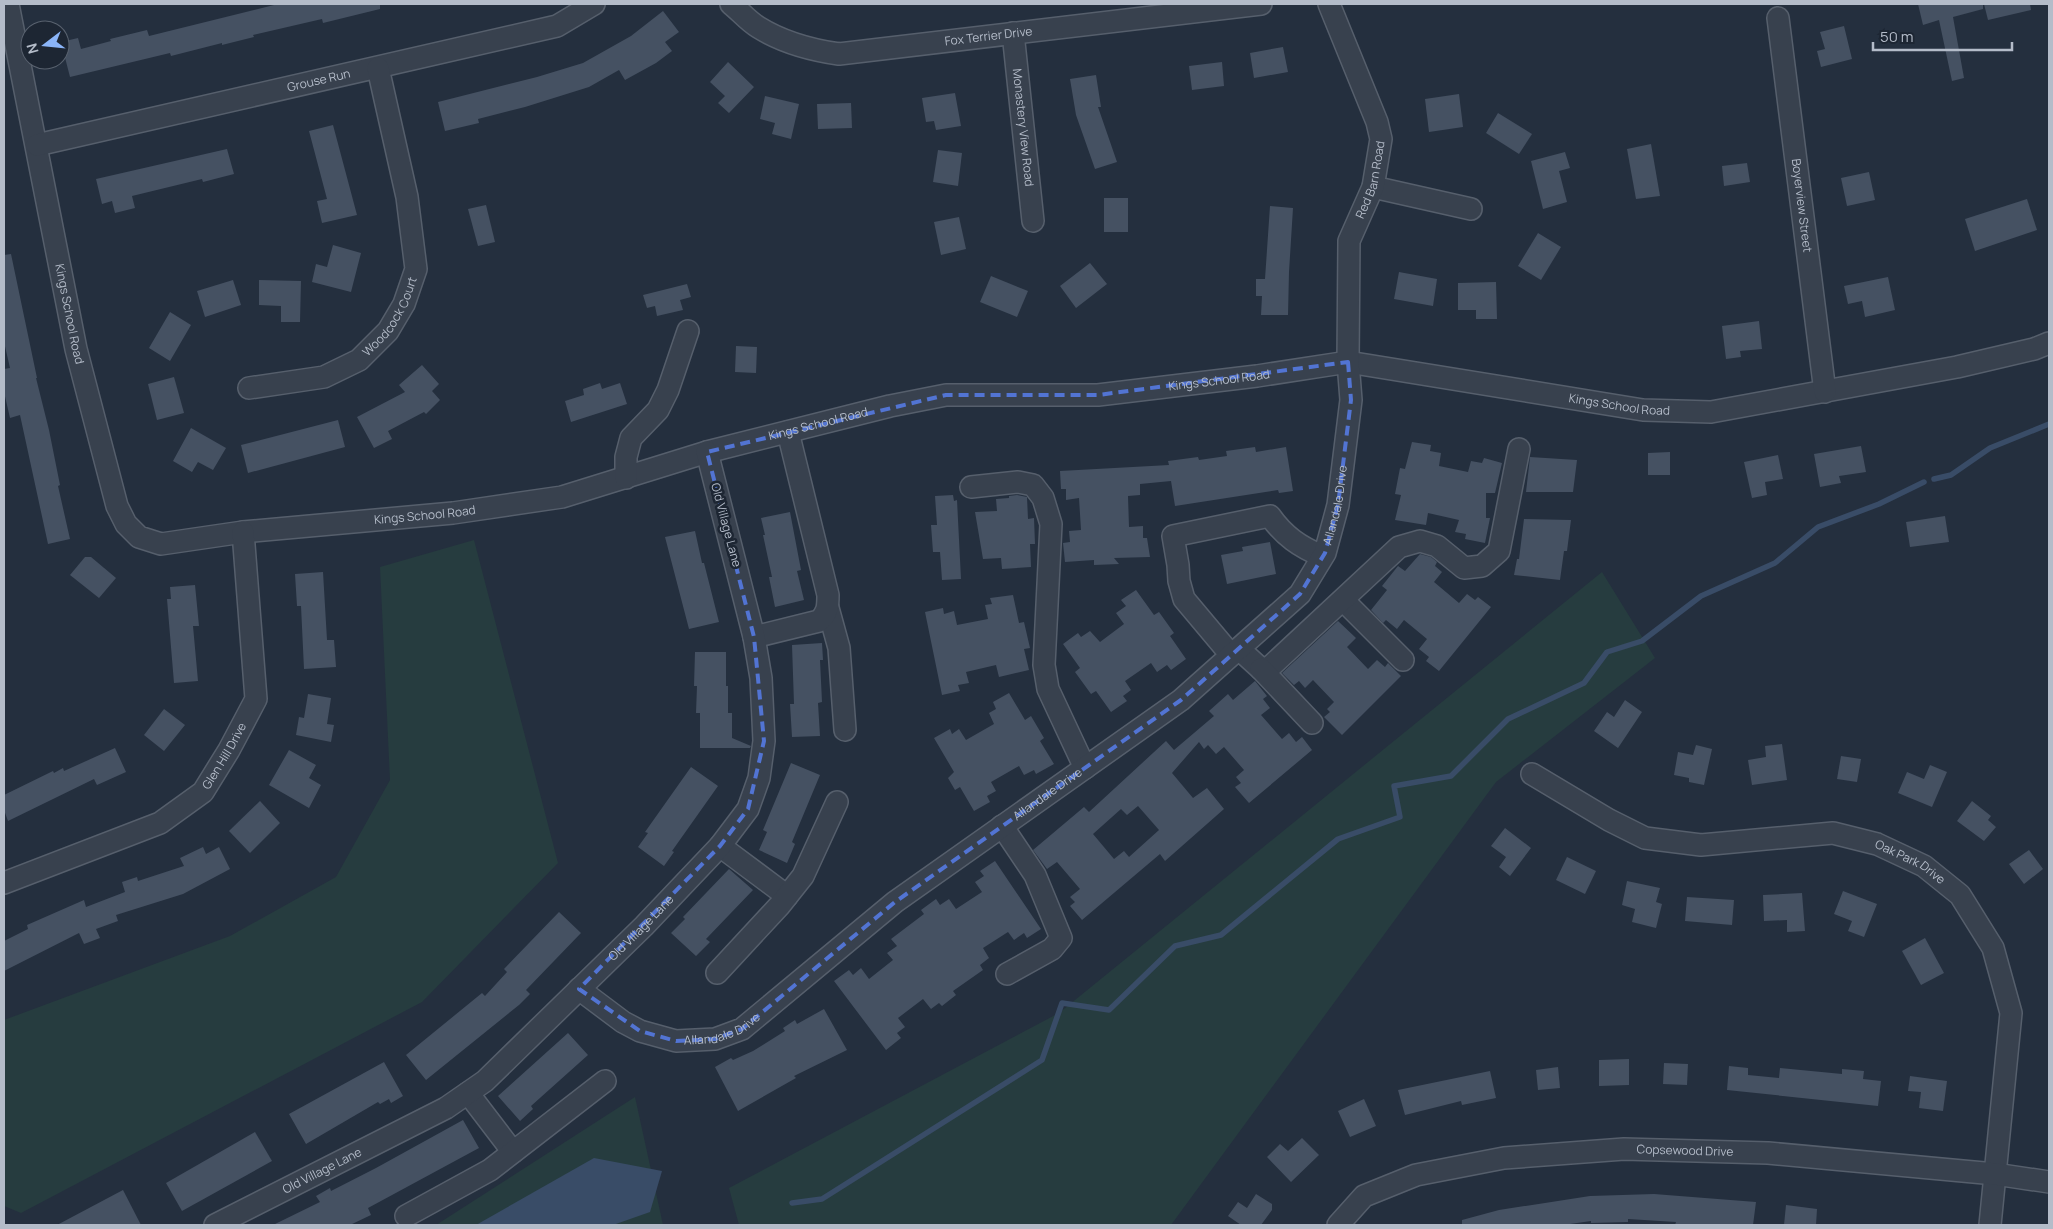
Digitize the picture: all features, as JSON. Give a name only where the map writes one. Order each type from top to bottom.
[{"type":"street","name":"Kings School Road","points":[[8,4],[76,349],[117,506],[126,524],[139,537],[161,544],[243,532],[453,513],[562,497],[707,452],[890,406],[946,395],[1098,395],[1257,376],[1348,362],[1643,410],[1711,412],[1957,367],[2034,349],[2049,343]]},
{"type":"street","name":"Grouse Run","points":[[37,145],[557,26],[594,4]]},
{"type":"street","name":"Fox Terrier Drive","points":[[731,4],[758,27],[805,49],[838,54],[1261,4]]},
{"type":"street","name":"Red Barn Road","points":[[1328,4],[1377,122],[1381,139],[1373,187],[1349,242],[1348,362]]},
{"type":"street","name":"Boyerview Street","points":[[1778,18],[1825,392]]},
{"type":"street","name":"Monastery View Road","points":[[1013,33],[1033,221]]},
{"type":"street","name":"Woodcock Court","points":[[249,388],[324,377],[359,360],[388,331],[404,304],[416,269],[407,197],[378,68]]},
{"type":"street","points":[[1373,187],[1471,209]]},
{"type":"street","points":[[626,478],[626,457],[631,438],[658,410],[668,390],[688,331]]},
{"type":"street","name":"Allandale Drive","points":[[579,989],[623,1022],[640,1031],[676,1041],[715,1039],[742,1029],[895,902],[1181,700],[1300,594],[1322,556],[1338,505],[1351,400],[1348,362]]},
{"type":"street","points":[[788,432],[828,594],[828,608],[839,648],[845,730]]},
{"type":"street","points":[[1261,669],[1270,667],[1399,547],[1420,541],[1437,546],[1464,568],[1482,566],[1499,551],[1520,449]]},
{"type":"street","name":"Old Village Lane","points":[[225,1223],[446,1108],[485,1081],[644,926],[720,846],[748,809],[758,778],[764,741],[761,678],[754,637],[707,452]]},
{"type":"street","points":[[971,487],[1018,482],[1032,486],[1043,498],[1051,524],[1044,665],[1048,689],[1085,768]]},
{"type":"street","points":[[1312,723],[1261,669],[1235,652],[1184,599],[1179,581],[1173,536],[1270,516],[1286,536],[1301,547],[1322,556]]},
{"type":"street","name":"Glen Hill Drive","points":[[4,883],[160,823],[203,792],[229,750],[256,699],[243,532]]},
{"type":"street","points":[[1343,600],[1403,660]]},
{"type":"street","points":[[754,637],[818,622],[825,616],[828,608]]},
{"type":"street","name":"Oak Park Drive","points":[[1532,774],[1609,820],[1645,838],[1701,845],[1833,833],[1877,844],[1924,866],[1960,895],[1993,948],[2011,1013],[1990,1225]]},
{"type":"street","points":[[717,973],[803,876],[837,802]]},
{"type":"street","points":[[1002,826],[1034,875],[1061,938],[1052,950],[1006,974]]},
{"type":"street","points":[[720,846],[787,896]]},
{"type":"street","points":[[406,1216],[490,1170],[605,1081]]},
{"type":"street","points":[[468,1093],[513,1152]]},
{"type":"street","name":"Copsewood Drive","points":[[1338,1225],[1364,1196],[1416,1175],[1504,1158],[1624,1148],[1768,1153],[1995,1174],[2049,1182]]},
{"type":"highlighted area","points":[[1348,362],[1351,400],[1338,505],[1325,553],[1300,594],[1181,700],[895,902],[742,1029],[715,1039],[676,1041],[640,1031],[579,989],[720,846],[748,809],[764,741],[754,637],[707,452],[946,395],[1098,395]]},
{"type":"green space","points":[[474,540],[558,863],[422,1002],[21,1213],[4,1206],[4,1020],[230,936],[336,877],[390,780],[380,567]]},
{"type":"green space","points":[[1602,572],[1655,658],[1496,782],[1171,1225],[739,1225],[729,1188],[1059,1013]]},
{"type":"green space","points":[[635,1097],[663,1225],[436,1225]]},
{"type":"water","points":[[594,1158],[662,1171],[650,1212],[613,1225],[476,1225]]},
{"type":"building","points":[[278,4],[380,4],[380,9],[323,23],[322,19],[253,35],[254,37],[222,45],[222,43],[171,56],[170,53],[70,77],[68,70],[70,70],[70,40],[78,38],[81,49],[111,41],[110,39],[147,30],[149,36]]},
{"type":"building","points":[[1918,4],[1983,4],[1983,9],[1953,17],[1964,78],[1952,81],[1939,20],[1923,25]]},
{"type":"building","points":[[1984,4],[2030,4],[2031,10],[1988,20]]},
{"type":"building","points":[[663,11],[679,32],[665,42],[672,51],[656,63],[625,80],[619,70],[589,87],[478,119],[479,123],[445,131],[438,102],[537,77],[583,63],[631,36]]},
{"type":"building","points":[[1844,26],[1852,59],[1821,67],[1817,51],[1825,49],[1820,32]]},
{"type":"building","points":[[1283,47],[1288,72],[1254,78],[1250,53]]},
{"type":"building","points":[[728,62],[754,87],[729,113],[718,103],[725,96],[710,82]]},
{"type":"building","points":[[1222,62],[1224,86],[1192,90],[1189,66]]},
{"type":"building","points":[[1096,75],[1101,107],[1098,107],[1117,162],[1095,169],[1076,115],[1070,79]]},
{"type":"building","points":[[955,93],[961,126],[936,130],[934,121],[926,122],[922,98]]},
{"type":"building","points":[[1459,94],[1463,127],[1429,132],[1425,99]]},
{"type":"building","points":[[765,96],[799,104],[791,139],[772,134],[775,123],[760,119]]},
{"type":"building","points":[[851,103],[852,128],[818,129],[817,104]]},
{"type":"building","points":[[1498,113],[1532,134],[1519,154],[1486,133]]},
{"type":"building","points":[[333,125],[357,215],[322,223],[317,201],[327,199],[309,131]]},
{"type":"building","points":[[1651,144],[1660,196],[1636,199],[1627,149]]},
{"type":"building","points":[[227,149],[234,174],[203,182],[202,179],[132,196],[135,208],[115,213],[112,201],[102,204],[96,179]]},
{"type":"building","points":[[938,150],[962,153],[958,186],[933,182]]},
{"type":"building","points":[[1565,152],[1570,168],[1559,171],[1567,202],[1543,209],[1531,161]]},
{"type":"building","points":[[1747,163],[1750,182],[1724,186],[1722,166]]},
{"type":"building","points":[[1869,172],[1875,200],[1847,206],[1841,178]]},
{"type":"building","points":[[1104,198],[1128,198],[1128,232],[1104,232]]},
{"type":"building","points":[[2027,199],[2037,230],[1975,251],[1965,219]]},
{"type":"building","points":[[486,205],[495,242],[478,246],[468,209]]},
{"type":"building","points":[[1270,206],[1293,208],[1288,315],[1261,315],[1262,296],[1256,296],[1256,279],[1265,279]]},
{"type":"building","points":[[959,217],[966,249],[941,255],[934,222]]},
{"type":"building","points":[[1538,233],[1561,247],[1541,280],[1518,266]]},
{"type":"building","points":[[333,245],[361,253],[351,292],[312,282],[316,264],[327,267]]},
{"type":"building","points":[[11,254],[36,378],[49,430],[60,485],[58,486],[70,539],[48,544],[20,415],[10,418],[4,392],[4,369],[10,368],[4,342],[4,255]]},
{"type":"building","points":[[1090,263],[1107,284],[1076,308],[1060,286]]},
{"type":"building","points":[[1399,272],[1437,279],[1433,306],[1394,299]]},
{"type":"building","points":[[991,276],[1028,291],[1017,317],[980,302]]},
{"type":"building","points":[[1888,277],[1895,310],[1865,317],[1862,301],[1848,304],[1844,286]]},
{"type":"building","points":[[233,280],[241,305],[205,317],[197,291]]},
{"type":"building","points":[[259,280],[301,281],[300,322],[281,322],[281,306],[259,305]]},
{"type":"building","points":[[1496,282],[1497,319],[1476,319],[1476,310],[1458,310],[1458,283]]},
{"type":"building","points":[[687,284],[691,297],[680,300],[683,310],[657,316],[655,306],[647,308],[643,295]]},
{"type":"building","points":[[170,312],[191,325],[170,361],[149,348]]},
{"type":"building","points":[[1759,321],[1762,349],[1740,351],[1741,357],[1726,359],[1722,326]]},
{"type":"building","points":[[736,346],[757,347],[756,373],[735,372]]},
{"type":"building","points":[[422,365],[439,384],[432,391],[440,400],[426,414],[424,412],[388,431],[392,439],[374,448],[357,417],[405,392],[399,385]]},
{"type":"building","points":[[174,377],[184,413],[157,420],[148,384]]},
{"type":"building","points":[[600,383],[602,389],[620,383],[627,404],[571,422],[565,401],[584,395],[583,389]]},
{"type":"building","points":[[338,420],[345,447],[248,473],[241,445]]},
{"type":"building","points":[[191,428],[226,448],[213,470],[198,462],[192,472],[173,461]]},
{"type":"building","points":[[1412,442],[1431,445],[1430,451],[1441,453],[1439,466],[1468,472],[1471,461],[1482,463],[1484,458],[1502,463],[1495,493],[1486,493],[1486,518],[1490,518],[1485,543],[1465,539],[1466,534],[1455,532],[1459,520],[1428,513],[1426,525],[1395,520],[1401,495],[1395,494],[1400,468],[1405,469]]},
{"type":"building","points":[[1861,446],[1866,472],[1839,476],[1841,483],[1820,487],[1814,454]]},
{"type":"building","points":[[1255,447],[1256,452],[1286,447],[1293,491],[1279,493],[1278,490],[1175,506],[1171,481],[1140,484],[1140,495],[1128,496],[1129,527],[1143,526],[1143,538],[1147,538],[1150,557],[1114,558],[1119,564],[1094,565],[1094,560],[1065,562],[1063,543],[1070,542],[1069,531],[1081,530],[1079,498],[1066,500],[1066,489],[1061,489],[1060,471],[1169,465],[1168,461],[1198,457],[1199,460],[1227,456],[1226,451]]},
{"type":"building","points":[[1670,452],[1670,475],[1648,475],[1648,453]]},
{"type":"building","points":[[1778,455],[1783,479],[1765,482],[1767,495],[1752,498],[1744,462]]},
{"type":"building","points":[[1530,457],[1577,460],[1573,492],[1526,492]]},
{"type":"building","points":[[953,495],[954,501],[957,500],[961,579],[942,580],[940,552],[933,552],[931,525],[937,525],[935,496]]},
{"type":"building","points":[[1017,495],[1027,497],[1028,519],[1034,518],[1035,544],[1030,544],[1031,567],[1002,569],[1001,558],[983,559],[975,512],[997,511],[996,499]]},
{"type":"building","points":[[790,512],[801,570],[797,571],[804,600],[775,607],[769,577],[772,577],[761,518]]},
{"type":"building","points":[[1945,516],[1949,542],[1910,547],[1906,522]]},
{"type":"building","points":[[1524,519],[1571,520],[1567,551],[1564,551],[1560,580],[1514,575],[1517,559],[1519,559]]},
{"type":"building","points":[[695,531],[719,622],[689,629],[665,537]]},
{"type":"building","points":[[1270,542],[1276,574],[1227,584],[1221,555],[1243,551],[1242,547]]},
{"type":"building","points":[[1420,554],[1431,557],[1437,562],[1435,566],[1442,572],[1434,582],[1459,603],[1467,594],[1475,600],[1478,597],[1491,607],[1439,671],[1426,661],[1429,657],[1419,649],[1427,639],[1404,620],[1397,629],[1386,620],[1383,623],[1371,610],[1387,590],[1382,586],[1398,566],[1405,571]]},
{"type":"building","points":[[85,557],[91,557],[116,578],[99,598],[70,575]]},
{"type":"building","points":[[323,572],[327,640],[334,640],[336,667],[304,669],[301,606],[297,606],[295,574]]},
{"type":"building","points":[[195,585],[199,626],[193,626],[198,681],[174,683],[167,599],[171,599],[170,587]]},
{"type":"building","points":[[1136,590],[1154,615],[1159,612],[1174,633],[1170,636],[1186,659],[1171,670],[1167,665],[1157,672],[1151,663],[1125,681],[1131,690],[1123,696],[1127,701],[1111,712],[1096,691],[1091,694],[1075,672],[1080,668],[1063,644],[1078,633],[1081,637],[1090,631],[1100,642],[1124,624],[1116,613],[1126,606],[1121,600]]},
{"type":"building","points":[[1013,595],[1019,623],[1024,622],[1030,648],[1024,649],[1029,670],[999,677],[996,665],[966,672],[969,683],[958,685],[960,691],[942,695],[925,612],[943,608],[944,614],[954,611],[957,625],[988,619],[985,605],[992,604],[990,598]]},
{"type":"building","points":[[1338,621],[1356,638],[1347,647],[1368,669],[1377,660],[1385,667],[1388,663],[1401,676],[1342,735],[1324,717],[1330,712],[1327,709],[1334,702],[1313,680],[1305,688],[1299,681],[1294,685],[1282,673]]},
{"type":"building","points":[[822,643],[823,660],[820,660],[822,702],[818,703],[820,736],[792,737],[790,704],[794,704],[792,645]]},
{"type":"building","points":[[695,652],[726,652],[726,686],[728,686],[728,713],[732,713],[732,738],[751,746],[750,748],[700,748],[700,713],[696,713],[697,686],[694,686]]},
{"type":"building","points":[[1255,681],[1267,696],[1263,699],[1270,708],[1261,715],[1282,739],[1289,733],[1296,742],[1302,737],[1312,750],[1249,803],[1235,787],[1241,783],[1236,777],[1244,770],[1224,747],[1216,754],[1208,745],[1204,749],[1199,742],[1172,773],[1193,798],[1207,788],[1224,809],[1165,861],[1160,854],[1082,920],[1070,906],[1075,902],[1070,897],[1080,889],[1057,862],[1047,869],[1033,850],[1084,807],[1089,812],[1166,741],[1174,750],[1214,716],[1209,711],[1228,694],[1233,700]],"holes":[[[1138,806],[1159,830],[1129,857],[1124,851],[1114,859],[1093,834],[1121,809],[1127,815]]]},
{"type":"building","points":[[1009,693],[1025,720],[1031,716],[1044,738],[1040,741],[1054,764],[1036,774],[1034,770],[1024,775],[1019,766],[991,782],[996,791],[987,796],[990,802],[974,811],[960,787],[955,790],[948,778],[954,772],[934,738],[950,729],[952,734],[959,729],[966,740],[994,724],[989,713],[996,709],[993,702]]},
{"type":"building","points":[[308,694],[331,698],[327,724],[334,725],[331,742],[296,735],[299,717],[304,718]]},
{"type":"building","points":[[1625,700],[1642,712],[1618,748],[1594,731],[1607,712],[1614,717]]},
{"type":"building","points":[[164,709],[185,725],[164,751],[144,735]]},
{"type":"building","points":[[1782,744],[1787,780],[1752,785],[1748,760],[1766,757],[1765,746]]},
{"type":"building","points":[[1696,745],[1712,749],[1704,785],[1689,782],[1689,778],[1674,775],[1678,752],[1693,755]]},
{"type":"building","points":[[115,748],[126,772],[97,785],[94,779],[8,821],[4,810],[4,795],[53,771],[54,773],[63,768],[64,771]]},
{"type":"building","points":[[289,750],[316,765],[309,778],[321,785],[309,808],[269,785]]},
{"type":"building","points":[[1841,756],[1861,759],[1857,782],[1837,779]]},
{"type":"building","points":[[791,763],[820,775],[792,842],[795,844],[787,863],[759,850],[767,832],[763,830]]},
{"type":"building","points":[[1930,765],[1947,772],[1932,807],[1898,793],[1907,772],[1924,779]]},
{"type":"building","points":[[691,767],[718,786],[672,851],[674,852],[664,866],[638,847],[648,833],[645,832]]},
{"type":"building","points":[[260,801],[280,823],[250,853],[229,831]]},
{"type":"building","points":[[1972,801],[1991,816],[1988,820],[1996,827],[1984,841],[1957,821]]},
{"type":"building","points":[[1505,828],[1531,848],[1510,876],[1499,867],[1506,857],[1491,846]]},
{"type":"building","points":[[203,847],[206,854],[219,847],[230,869],[183,894],[116,915],[118,921],[96,929],[100,938],[84,944],[79,933],[4,971],[4,941],[28,929],[27,925],[84,900],[86,907],[125,892],[122,882],[137,877],[138,881],[184,866],[180,858]]},
{"type":"building","points":[[2029,850],[2043,869],[2024,884],[2009,864]]},
{"type":"building","points":[[1567,857],[1596,871],[1585,894],[1556,880]]},
{"type":"building","points":[[995,861],[1041,929],[1027,938],[1024,933],[1014,940],[1008,932],[983,948],[989,958],[980,965],[983,970],[953,991],[956,995],[942,1006],[939,1003],[931,1009],[923,999],[898,1018],[905,1027],[897,1033],[901,1038],[886,1050],[834,981],[849,970],[853,975],[861,968],[869,979],[893,960],[887,953],[897,946],[891,939],[924,914],[921,910],[936,899],[940,905],[949,899],[956,909],[982,892],[975,882],[984,876],[980,871]]},
{"type":"building","points":[[729,869],[753,890],[706,939],[710,942],[696,956],[671,933],[685,919],[683,917]]},
{"type":"building","points":[[1627,881],[1660,888],[1656,902],[1662,904],[1656,928],[1632,922],[1635,909],[1622,905]]},
{"type":"building","points":[[1843,891],[1877,904],[1864,937],[1848,931],[1852,921],[1834,914]]},
{"type":"building","points":[[1802,893],[1805,931],[1787,932],[1787,920],[1764,921],[1763,895]]},
{"type":"building","points":[[1687,897],[1734,900],[1732,925],[1685,921]]},
{"type":"building","points":[[559,912],[581,933],[526,990],[530,994],[519,1005],[426,1080],[406,1055],[482,993],[485,996],[507,972],[504,969]]},
{"type":"building","points":[[1925,938],[1944,973],[1921,985],[1902,951]]},
{"type":"building","points":[[824,1009],[847,1050],[794,1076],[796,1078],[738,1111],[715,1067],[731,1058],[733,1060],[753,1051],[785,1031],[783,1028],[795,1020],[797,1024]]},
{"type":"building","points":[[568,1033],[588,1055],[531,1106],[533,1109],[520,1121],[498,1096]]},
{"type":"building","points":[[1629,1059],[1629,1085],[1599,1086],[1599,1060]]},
{"type":"building","points":[[384,1062],[403,1096],[391,1103],[389,1099],[380,1104],[378,1102],[306,1144],[289,1114]]},
{"type":"building","points":[[1664,1063],[1688,1064],[1687,1085],[1663,1084]]},
{"type":"building","points":[[1729,1066],[1748,1068],[1748,1075],[1779,1078],[1780,1068],[1842,1074],[1842,1069],[1864,1071],[1863,1079],[1881,1081],[1878,1106],[1727,1090]]},
{"type":"building","points":[[1558,1067],[1560,1088],[1538,1090],[1536,1070]]},
{"type":"building","points":[[1490,1071],[1496,1098],[1462,1105],[1461,1101],[1405,1115],[1398,1090]]},
{"type":"building","points":[[1910,1076],[1947,1081],[1943,1111],[1919,1108],[1921,1092],[1908,1091]]},
{"type":"building","points":[[1364,1099],[1376,1126],[1350,1137],[1338,1111]]},
{"type":"building","points":[[463,1120],[479,1148],[368,1208],[371,1215],[350,1225],[273,1225],[320,1202],[316,1196],[330,1188],[331,1191]]},
{"type":"building","points":[[255,1132],[272,1161],[182,1211],[166,1183]]},
{"type":"building","points":[[1302,1138],[1319,1155],[1291,1182],[1267,1157],[1280,1144],[1288,1151]]},
{"type":"building","points":[[123,1190],[141,1225],[57,1225]]},
{"type":"building","points":[[1256,1194],[1272,1204],[1272,1210],[1261,1225],[1241,1225],[1228,1216],[1238,1202],[1247,1208]]},
{"type":"building","points":[[1654,1194],[1756,1202],[1753,1225],[1675,1225],[1676,1222],[1628,1219],[1628,1222],[1591,1223],[1591,1221],[1563,1225],[1462,1225],[1462,1220],[1499,1210],[1590,1196]]},
{"type":"building","points":[[1786,1205],[1817,1209],[1816,1225],[1784,1225]]},
{"type":"waterway","points":[[1934,479],[1951,475],[1990,448],[2049,424]]},
{"type":"waterway","points":[[792,1203],[822,1199],[1042,1060],[1062,1003],[1109,1010],[1175,946],[1221,935],[1338,839],[1400,817],[1394,786],[1451,776],[1508,719],[1584,683],[1607,652],[1642,641],[1701,596],[1775,563],[1818,527],[1879,504],[1924,482]]}]
